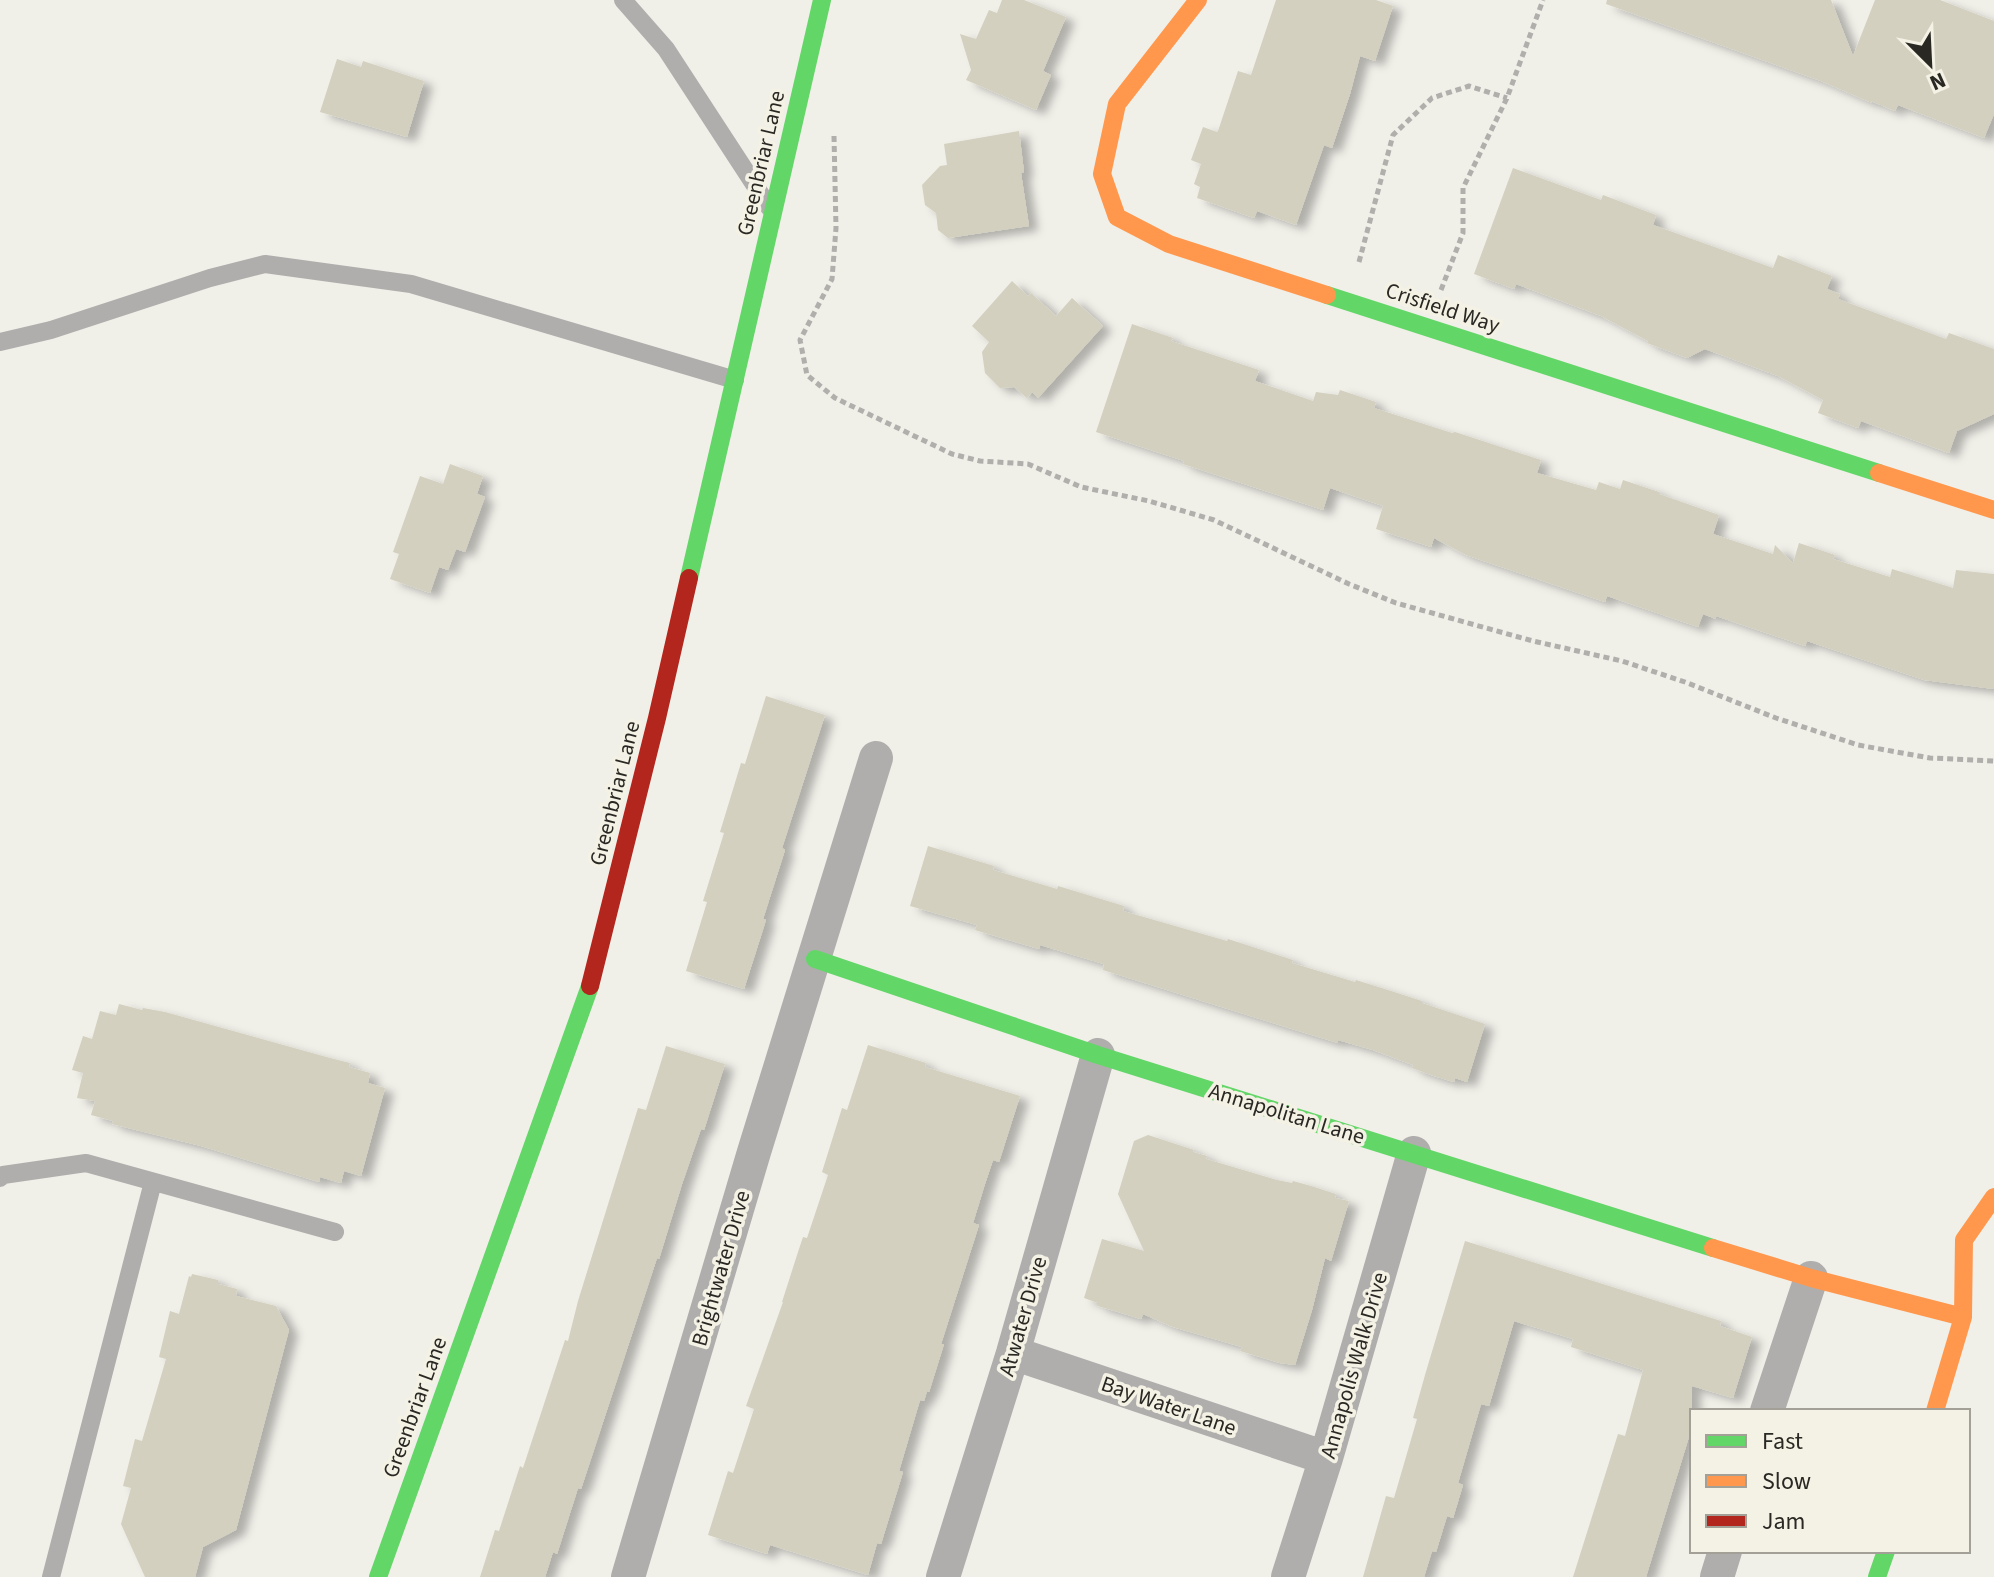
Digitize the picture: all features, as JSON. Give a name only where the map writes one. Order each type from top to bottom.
[{"type":"street","name":"Greenbriar Lane","points":[[378,1577],[587,998],[657,718],[822,0]]},
{"type":"street","name":"Crisfield Way","points":[[1198,0],[1117,104],[1102,174],[1117,217],[1169,244],[1994,510]]},
{"type":"street","points":[[815,959],[876,758]]},
{"type":"street","name":"Annapolitan Lane","points":[[815,959],[1098,1055],[1811,1278],[1963,1317]]},
{"type":"street","name":"Brightwater Drive","points":[[640,1574],[754,1152],[815,959]]},
{"type":"street","name":"Atwater Drive","points":[[943,1577],[1013,1353],[1098,1055]]},
{"type":"street","name":"Annapolis Walk Drive","points":[[1288,1577],[1326,1458],[1414,1153]]},
{"type":"street","points":[[1936,1409],[1963,1317],[1964,1240],[1994,1197]]},
{"type":"street","points":[[1768,1409],[1811,1278]]},
{"type":"street","points":[[1963,1317],[1979,1294]]},
{"type":"street","name":"Bay Water Lane","points":[[1013,1353],[1326,1458]]},
{"type":"street","points":[[1717,1577],[1724,1553]]},
{"type":"street","points":[[1877,1577],[1885,1553]]},
{"type":"lane","points":[[623,0],[666,49],[773,213]]},
{"type":"lane","points":[[0,342],[51,330],[210,278],[265,264],[411,284],[735,380]]},
{"type":"lane","points":[[0,1178],[3,1175],[86,1163],[335,1232]]},
{"type":"lane","points":[[51,1577],[153,1182]]},
{"type":"path","points":[[1426,327],[1463,233],[1463,188],[1507,98],[1543,0]]},
{"type":"path","points":[[1348,302],[1393,135],[1432,98],[1469,86],[1507,98]]},
{"type":"path","points":[[834,124],[836,228],[832,279],[800,340],[807,375],[835,398],[952,454],[980,461],[1028,464],[1081,487],[1149,501],[1214,520],[1396,603],[1533,641],[1622,661],[1858,745],[1930,758],[1994,761]]},
{"type":"building","points":[[1002,0],[1024,0],[1066,17],[1043,71],[1051,75],[1036,110],[966,80],[971,70],[960,34],[976,39],[989,10],[997,13]]},
{"type":"building","points":[[1276,0],[1376,0],[1393,6],[1375,61],[1360,56],[1332,148],[1324,145],[1296,225],[1257,211],[1254,218],[1197,198],[1200,187],[1194,184],[1201,164],[1191,160],[1203,127],[1218,131],[1238,71],[1251,75]]},
{"type":"building","points":[[1607,0],[1831,0],[1853,56],[1875,0],[1940,0],[1994,21],[1994,114],[1984,138],[1898,105],[1895,111],[1872,103],[1821,81],[1606,4]]},
{"type":"building","points":[[337,59],[361,67],[363,61],[424,81],[407,137],[320,112]]},
{"type":"building","points":[[1019,131],[1024,172],[1021,173],[1029,226],[948,238],[938,230],[936,213],[925,205],[922,185],[940,166],[947,165],[944,144]]},
{"type":"building","points":[[1513,168],[1601,200],[1603,195],[1656,215],[1653,225],[1773,268],[1778,255],[1832,276],[1827,289],[1840,294],[1838,299],[1946,339],[1949,333],[1994,349],[1994,414],[1957,431],[1949,453],[1861,421],[1858,428],[1818,413],[1823,400],[1778,376],[1705,349],[1687,358],[1647,343],[1601,316],[1516,284],[1514,289],[1474,274]]},
{"type":"building","points":[[1012,281],[1028,296],[1031,293],[1056,316],[1072,298],[1103,326],[1038,398],[1032,392],[1027,398],[1014,387],[1000,388],[985,373],[982,352],[989,342],[972,326]]},
{"type":"building","points":[[1132,324],[1173,338],[1171,341],[1259,370],[1255,381],[1313,401],[1316,392],[1338,395],[1340,390],[1376,402],[1374,408],[1541,460],[1537,473],[1596,490],[1599,482],[1620,489],[1623,480],[1659,492],[1719,515],[1713,534],[1773,554],[1775,545],[1793,563],[1799,543],[1835,555],[1833,559],[1890,577],[1892,569],[1953,588],[1956,570],[1994,574],[1994,689],[1924,680],[1807,641],[1805,646],[1716,616],[1716,619],[1703,614],[1698,627],[1607,596],[1605,602],[1466,555],[1434,538],[1431,547],[1376,529],[1383,506],[1330,488],[1323,510],[1096,432]]},
{"type":"building","points":[[450,464],[483,476],[477,494],[485,497],[465,552],[456,549],[448,570],[439,567],[430,593],[390,579],[399,554],[393,552],[420,476],[443,484]]},
{"type":"building","points":[[766,696],[825,715],[782,848],[785,850],[744,989],[686,971],[724,833],[720,832]]},
{"type":"building","points":[[928,846],[994,866],[993,870],[1124,906],[1123,911],[1228,939],[1293,960],[1292,963],[1391,991],[1485,1024],[1467,1082],[1434,1076],[1373,1050],[1292,1029],[1103,970],[1104,964],[975,930],[977,925],[910,906]]},
{"type":"building","points":[[119,1004],[165,1012],[350,1063],[349,1067],[370,1073],[368,1083],[385,1088],[361,1176],[344,1171],[341,1183],[320,1177],[319,1182],[201,1146],[112,1124],[113,1121],[91,1115],[95,1101],[77,1098],[83,1073],[72,1070],[83,1036],[92,1039],[100,1011],[116,1015]]},
{"type":"building","points":[[868,1045],[926,1063],[925,1067],[1020,1096],[999,1162],[993,1160],[984,1187],[973,1223],[979,1225],[941,1344],[944,1344],[929,1392],[924,1401],[920,1400],[899,1471],[903,1472],[868,1575],[770,1545],[767,1554],[708,1535],[728,1471],[733,1473],[754,1409],[746,1406],[803,1237],[807,1238],[828,1175],[822,1172],[842,1108],[847,1110]]},
{"type":"building","points":[[666,1046],[725,1064],[581,1489],[578,1488],[557,1554],[553,1552],[545,1577],[480,1577],[520,1466],[523,1468],[565,1340],[568,1341],[638,1108],[646,1110]]},
{"type":"building","points":[[1148,1135],[1194,1150],[1207,1156],[1206,1159],[1277,1180],[1311,1186],[1349,1201],[1331,1261],[1325,1258],[1295,1365],[1240,1351],[1242,1347],[1173,1327],[1143,1314],[1141,1319],[1098,1306],[1098,1303],[1084,1298],[1102,1239],[1144,1251],[1118,1194],[1134,1141]]},
{"type":"building","points":[[1465,1241],[1721,1321],[1720,1326],[1752,1337],[1733,1398],[1692,1386],[1690,1434],[1646,1577],[1573,1577],[1618,1434],[1625,1436],[1643,1370],[1571,1347],[1573,1339],[1514,1321],[1489,1406],[1481,1404],[1458,1483],[1463,1485],[1453,1518],[1447,1516],[1436,1552],[1432,1551],[1424,1577],[1363,1577],[1386,1496],[1394,1498],[1417,1419],[1413,1418]]},
{"type":"building","points":[[192,1274],[218,1280],[218,1284],[237,1289],[236,1296],[276,1306],[289,1330],[236,1530],[203,1547],[195,1577],[145,1577],[121,1524],[131,1488],[123,1486],[135,1439],[142,1441],[166,1359],[159,1357],[170,1311],[179,1314]]},
{"type":"traffic: fast","points":[[689,578],[822,0]]},
{"type":"traffic: fast","points":[[1327,295],[1879,473]]},
{"type":"traffic: fast","points":[[815,959],[1098,1055],[1713,1248]]},
{"type":"traffic: fast","points":[[378,1577],[590,986]]},
{"type":"traffic: fast","points":[[1877,1577],[1885,1553]]},
{"type":"traffic: slow","points":[[1198,0],[1117,104],[1102,174],[1117,217],[1169,244],[1327,295]]},
{"type":"traffic: slow","points":[[1879,473],[1994,510]]},
{"type":"traffic: slow","points":[[1936,1409],[1963,1317],[1964,1240],[1994,1197]]},
{"type":"traffic: slow","points":[[1713,1248],[1811,1278],[1963,1317]]},
{"type":"traffic: jam","points":[[590,986],[689,578]]}]
